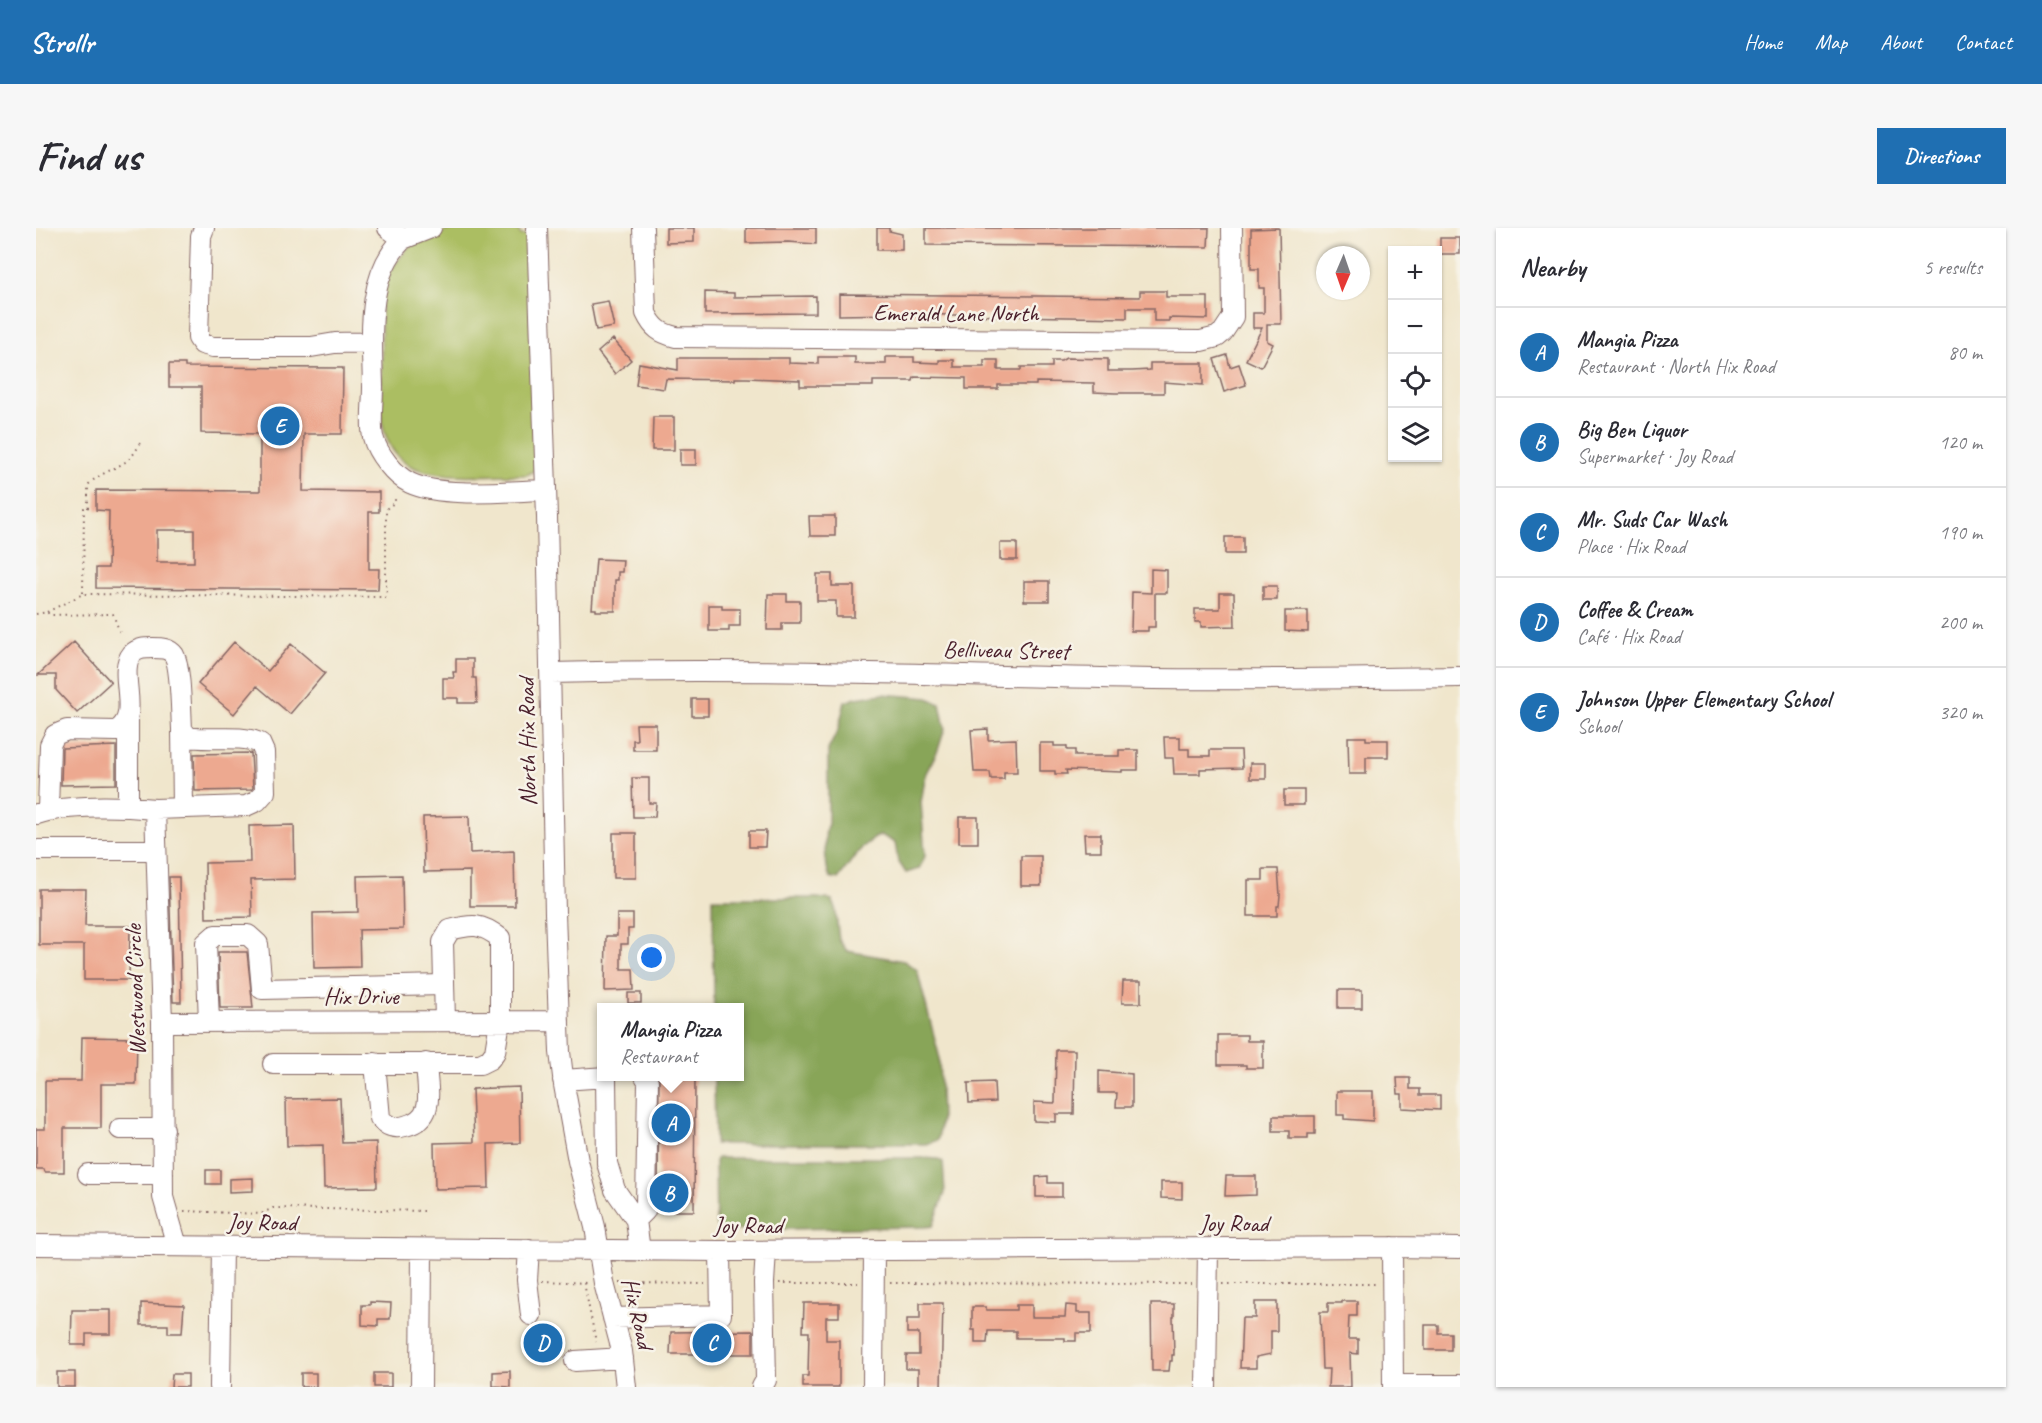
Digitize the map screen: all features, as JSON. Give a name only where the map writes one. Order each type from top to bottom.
[{"type":"street","points":[[204,228],[201,236],[198,338],[202,344],[213,347],[310,347],[335,343],[372,342]]},
{"type":"street","points":[[431,228],[395,233],[394,248],[381,274],[372,311],[373,438],[384,461],[408,482],[439,492],[546,490]]},
{"type":"street","name":"North Hix Road","points":[[537,228],[546,490],[554,890],[563,1080],[578,1161],[599,1251]]},
{"type":"street","name":"Emerald Lane North","points":[[643,228],[646,314],[657,330],[675,337],[1202,340],[1217,337],[1230,323],[1233,316],[1232,228]]},
{"type":"street","points":[[128,806],[128,664],[132,654],[141,648],[165,648],[173,654],[177,664],[182,729],[183,808]]},
{"type":"street","name":"Belliveau Street","points":[[550,673],[844,671],[1157,679],[1460,677]]},
{"type":"street","points":[[128,720],[116,731],[67,730],[55,735],[50,745],[42,812],[67,808],[128,806],[154,809],[246,806],[257,801],[265,792],[264,752],[260,743],[250,739],[188,737],[182,729]]},
{"type":"street","name":"Westwood Circle","points":[[154,809],[162,1022],[163,1197],[177,1246]]},
{"type":"street","points":[[36,850],[156,850]]},
{"type":"street","points":[[273,1064],[480,1064],[490,1059],[495,1052],[500,1021],[500,938],[488,929],[471,925],[450,930],[443,942],[445,1022]]},
{"type":"street","points":[[208,1022],[206,943],[215,935],[248,935],[258,944],[263,1022]]},
{"type":"street","points":[[261,989],[444,985]]},
{"type":"street","name":"Hix Drive","points":[[162,1022],[560,1021]]},
{"type":"street","points":[[375,1064],[380,1118],[393,1128],[415,1123],[428,1109],[426,1064]]},
{"type":"street","points":[[563,1080],[597,1078]]},
{"type":"street","points":[[608,1081],[607,1163],[615,1190],[636,1220],[640,1251]]},
{"type":"street","points":[[636,1220],[645,1211],[646,1206],[648,1081]]},
{"type":"street","points":[[120,1129],[164,1129]]},
{"type":"street","points":[[88,1174],[163,1174]]},
{"type":"street","name":"Joy Road","points":[[36,1245],[599,1251],[1460,1248]]},
{"type":"street","points":[[220,1387],[222,1247]]},
{"type":"street","points":[[1392,1247],[1393,1386],[1460,1386]]},
{"type":"street","points":[[529,1249],[528,1280],[531,1315]]},
{"type":"street","points":[[1206,1387],[1208,1249]]},
{"type":"street","points":[[421,1387],[422,1250]]},
{"type":"street","name":"Hix Road","points":[[599,1251],[623,1359],[626,1387]]},
{"type":"street","points":[[613,1318],[721,1315],[720,1251]]},
{"type":"street","points":[[762,1387],[766,1380],[764,1283],[766,1251]]},
{"type":"street","points":[[873,1387],[874,1251]]},
{"type":"street","points":[[575,1361],[623,1359]]},
{"type":"path","points":[[83,594],[84,508],[88,509],[88,485],[95,478],[123,465],[136,453],[140,442]]},
{"type":"path","points":[[36,614],[47,612],[83,594],[386,597],[386,509],[395,502],[395,494]]},
{"type":"path","points":[[47,612],[50,615],[113,614],[120,633]]},
{"type":"path","points":[[177,1210],[261,1214],[273,1209],[428,1211]]},
{"type":"path","points":[[540,1281],[590,1283]]},
{"type":"path","points":[[584,1283],[598,1352]]},
{"type":"path","points":[[889,1283],[1198,1284]]},
{"type":"path","points":[[1217,1284],[1382,1284]]},
{"type":"green space","points":[[517,228],[521,235],[528,235],[535,470],[527,475],[448,475],[418,469],[407,464],[393,451],[382,421],[381,299],[389,272],[409,246],[448,230]]},
{"type":"green space","points":[[883,694],[928,698],[940,704],[945,728],[938,750],[926,773],[921,802],[925,856],[919,869],[906,873],[898,861],[895,843],[881,835],[862,848],[838,879],[830,877],[825,842],[828,824],[828,750],[838,730],[845,702]]},
{"type":"green space","points":[[713,898],[832,900],[835,906],[839,940],[847,951],[904,961],[917,970],[939,1055],[941,1120],[938,1140],[926,1144],[715,1144],[714,1081],[744,1081],[744,1003],[714,1003]]},
{"type":"green space","points":[[717,1158],[938,1159],[943,1162],[945,1193],[933,1226],[719,1230],[716,1226],[715,1161]]},
{"type":"building","points":[[666,228],[694,228],[694,242],[666,243]]},
{"type":"building","points":[[746,228],[816,228],[816,244],[746,243]]},
{"type":"building","points":[[877,228],[889,228],[889,231],[902,234],[902,250],[877,250]]},
{"type":"building","points":[[926,228],[1209,228],[1208,247],[926,245]]},
{"type":"building","points":[[1279,228],[1281,324],[1267,324],[1267,341],[1273,344],[1261,367],[1246,360],[1262,328],[1253,328],[1253,313],[1264,313],[1264,288],[1259,288],[1259,269],[1251,269],[1251,229]]},
{"type":"building","points":[[1440,238],[1460,238],[1460,254],[1442,254],[1442,246],[1440,246]]},
{"type":"building","points":[[1140,291],[1166,291],[1166,297],[1208,297],[1208,319],[1169,318],[1169,321],[1154,321],[1154,308],[1127,308],[1127,318],[839,315],[839,294],[1140,297]]},
{"type":"building","points":[[705,292],[734,293],[734,297],[816,296],[816,313],[705,314]]},
{"type":"building","points":[[608,301],[614,327],[596,330],[591,304]]},
{"type":"building","points":[[613,339],[631,360],[615,374],[598,352]]},
{"type":"building","points":[[1227,355],[1230,367],[1239,364],[1246,385],[1224,392],[1214,359]]},
{"type":"building","points":[[818,357],[855,357],[855,364],[886,364],[886,357],[914,357],[914,362],[939,363],[939,360],[954,360],[954,367],[984,367],[984,360],[998,360],[998,370],[1052,367],[1052,361],[1061,361],[1066,358],[1108,359],[1108,371],[1150,370],[1150,363],[1203,363],[1203,385],[1164,382],[1164,393],[1094,392],[1094,383],[1036,382],[1036,385],[998,385],[998,389],[966,389],[966,378],[914,377],[913,381],[873,381],[873,386],[800,386],[800,380],[747,378],[735,378],[735,380],[666,379],[664,389],[636,385],[639,363],[678,370],[678,358],[789,358],[789,363],[818,364]]},
{"type":"building","points":[[169,364],[185,364],[185,367],[343,368],[342,434],[304,434],[303,491],[379,492],[379,512],[369,512],[369,569],[379,569],[378,590],[96,588],[96,568],[108,568],[109,511],[96,510],[96,490],[260,491],[260,434],[201,433],[201,387],[169,387]],"holes":[[[157,530],[194,530],[194,562],[157,562]]]},
{"type":"building","points":[[653,417],[674,417],[674,450],[652,450]]},
{"type":"building","points":[[680,449],[696,449],[696,465],[680,465]]},
{"type":"building","points":[[809,516],[835,516],[835,536],[810,536]]},
{"type":"building","points":[[1225,537],[1243,537],[1243,554],[1225,554]]},
{"type":"building","points":[[1000,543],[1017,543],[1017,560],[1000,560]]},
{"type":"building","points":[[596,559],[623,560],[622,572],[618,572],[618,580],[615,580],[615,611],[592,609]]},
{"type":"building","points":[[1151,569],[1167,570],[1167,593],[1155,593],[1155,627],[1148,627],[1148,631],[1131,631],[1132,592],[1151,593]]},
{"type":"building","points":[[817,574],[832,574],[832,586],[854,586],[854,617],[836,617],[836,601],[817,601]]},
{"type":"building","points":[[1024,581],[1049,581],[1049,601],[1024,601]]},
{"type":"building","points":[[1263,586],[1277,586],[1277,600],[1263,600]]},
{"type":"building","points":[[1220,593],[1234,593],[1235,626],[1201,627],[1201,622],[1195,622],[1195,609],[1220,609]]},
{"type":"building","points":[[768,594],[787,594],[787,601],[800,601],[800,623],[782,623],[782,630],[767,630]]},
{"type":"building","points":[[709,605],[722,605],[722,609],[740,609],[740,626],[729,626],[729,631],[709,631]]},
{"type":"building","points":[[1285,611],[1308,611],[1308,632],[1285,631]]},
{"type":"building","points":[[74,642],[111,682],[77,713],[56,690],[56,675],[38,675]]},
{"type":"building","points":[[234,642],[268,671],[291,644],[325,673],[290,714],[257,686],[234,714],[198,684]]},
{"type":"building","points":[[456,659],[473,659],[477,703],[458,703],[458,698],[443,698],[443,678],[454,678]]},
{"type":"building","points":[[692,699],[708,699],[708,716],[692,716]]},
{"type":"building","points":[[636,724],[656,724],[656,750],[633,750],[633,740],[637,740]]},
{"type":"building","points":[[988,729],[988,740],[1016,739],[1017,772],[1004,772],[1004,779],[991,779],[990,772],[974,772],[971,730]]},
{"type":"building","points":[[1164,737],[1180,737],[1180,749],[1189,749],[1189,756],[1210,756],[1210,750],[1241,750],[1242,768],[1200,769],[1200,774],[1174,774],[1173,758],[1165,758]]},
{"type":"building","points":[[1348,737],[1388,740],[1388,757],[1366,757],[1366,774],[1349,774]]},
{"type":"building","points":[[1040,743],[1067,746],[1067,750],[1075,750],[1075,756],[1119,756],[1119,750],[1138,750],[1138,770],[1122,770],[1122,772],[1066,770],[1067,774],[1040,771]]},
{"type":"building","points":[[116,746],[116,784],[61,785],[62,748]]},
{"type":"building","points":[[251,753],[253,788],[251,790],[195,791],[194,754]]},
{"type":"building","points":[[1250,763],[1266,763],[1266,779],[1250,779]]},
{"type":"building","points":[[632,778],[649,778],[649,803],[656,803],[655,817],[633,817]]},
{"type":"building","points":[[1284,790],[1304,790],[1304,805],[1284,805]]},
{"type":"building","points":[[469,816],[470,853],[514,851],[515,906],[470,906],[470,871],[424,872],[423,817]]},
{"type":"building","points":[[959,817],[978,817],[978,843],[959,843]]},
{"type":"building","points":[[294,825],[295,879],[251,880],[252,917],[206,918],[205,863],[250,862],[249,826]]},
{"type":"building","points":[[749,831],[766,831],[765,847],[749,847]]},
{"type":"building","points":[[613,833],[636,833],[636,878],[613,878]]},
{"type":"building","points":[[1084,834],[1101,834],[1101,851],[1085,851]]},
{"type":"building","points":[[1021,856],[1041,856],[1041,886],[1021,886]]},
{"type":"building","points":[[1263,869],[1278,869],[1280,895],[1277,916],[1248,916],[1248,880],[1263,880]]},
{"type":"building","points":[[402,875],[403,929],[359,930],[360,967],[314,968],[313,913],[358,912],[357,876]]},
{"type":"building","points":[[169,877],[179,877],[181,1002],[173,1002]]},
{"type":"building","points":[[39,889],[86,889],[85,926],[130,926],[129,980],[84,980],[84,945],[39,945]]},
{"type":"building","points":[[617,914],[633,914],[633,929],[628,929],[628,944],[621,944],[621,969],[633,969],[634,990],[605,991],[606,936],[617,936]]},
{"type":"building","points":[[218,952],[247,952],[253,1008],[220,1008]]},
{"type":"building","points":[[1123,981],[1141,981],[1141,1003],[1122,1003]]},
{"type":"building","points":[[1338,990],[1362,990],[1362,1008],[1338,1008]]},
{"type":"building","points":[[628,993],[641,993],[641,1003],[628,1003]]},
{"type":"building","points":[[1218,1035],[1247,1035],[1247,1041],[1263,1041],[1263,1068],[1246,1068],[1246,1065],[1218,1065]]},
{"type":"building","points":[[82,1037],[137,1038],[136,1084],[101,1084],[101,1128],[64,1128],[64,1172],[45,1172],[44,1169],[36,1169],[36,1129],[45,1129],[45,1081],[81,1081]]},
{"type":"building","points":[[1056,1050],[1075,1050],[1074,1114],[1056,1114],[1056,1122],[1034,1121],[1034,1102],[1055,1103]]},
{"type":"building","points":[[1099,1071],[1132,1074],[1132,1107],[1116,1107],[1117,1093],[1099,1093]]},
{"type":"building","points":[[1397,1078],[1410,1078],[1410,1089],[1420,1089],[1420,1095],[1440,1095],[1440,1110],[1402,1108],[1402,1094],[1398,1094]]},
{"type":"building","points":[[659,1081],[695,1081],[694,1211],[662,1211],[662,1201],[658,1201]]},
{"type":"building","points":[[994,1082],[995,1102],[969,1103],[968,1083]]},
{"type":"building","points":[[519,1087],[520,1143],[488,1144],[489,1188],[435,1189],[434,1143],[474,1142],[472,1089]]},
{"type":"building","points":[[1337,1091],[1373,1091],[1373,1121],[1344,1119],[1344,1115],[1337,1115]]},
{"type":"building","points":[[340,1098],[342,1143],[376,1142],[377,1187],[324,1188],[323,1145],[287,1146],[286,1099]]},
{"type":"building","points":[[1273,1116],[1315,1116],[1315,1134],[1308,1134],[1308,1138],[1289,1138],[1289,1131],[1273,1131]]},
{"type":"building","points":[[206,1170],[220,1170],[220,1184],[206,1184]]},
{"type":"building","points":[[1048,1176],[1048,1183],[1062,1183],[1062,1197],[1036,1197],[1036,1177]]},
{"type":"building","points":[[1226,1176],[1256,1176],[1256,1195],[1225,1196]]},
{"type":"building","points":[[253,1178],[253,1191],[229,1192],[229,1179]]},
{"type":"building","points":[[1161,1182],[1182,1182],[1182,1199],[1161,1198]]},
{"type":"building","points":[[1342,1301],[1357,1301],[1357,1316],[1349,1316],[1348,1339],[1358,1339],[1358,1354],[1350,1353],[1351,1387],[1328,1387],[1329,1369],[1322,1369],[1320,1312],[1328,1312],[1328,1303],[1342,1303]]},
{"type":"building","points":[[370,1302],[391,1303],[390,1319],[378,1319],[378,1326],[362,1325],[362,1305],[370,1305]]},
{"type":"building","points":[[1255,1302],[1277,1302],[1277,1331],[1271,1331],[1271,1354],[1256,1357],[1256,1368],[1240,1368],[1242,1318],[1255,1318]]},
{"type":"building","points":[[141,1303],[184,1305],[182,1333],[168,1333],[168,1325],[141,1325]]},
{"type":"building","points":[[804,1303],[839,1303],[839,1317],[826,1317],[826,1340],[839,1340],[839,1387],[803,1387],[803,1376],[808,1376],[809,1332],[803,1332]]},
{"type":"building","points":[[920,1303],[943,1303],[941,1387],[918,1387],[918,1369],[906,1369],[906,1355],[919,1355],[919,1333],[907,1333],[907,1319],[920,1319]]},
{"type":"building","points":[[1151,1304],[1174,1304],[1174,1355],[1170,1361],[1169,1371],[1152,1371]]},
{"type":"building","points":[[1016,1305],[1032,1305],[1032,1317],[1065,1317],[1066,1305],[1077,1306],[1077,1313],[1091,1313],[1091,1333],[1076,1333],[1076,1341],[1065,1341],[1065,1338],[1016,1338],[1016,1331],[988,1331],[987,1343],[975,1343],[975,1330],[972,1330],[972,1307],[986,1307],[986,1310],[1016,1310]]},
{"type":"building","points":[[72,1310],[111,1310],[111,1334],[86,1334],[86,1345],[71,1345]]},
{"type":"building","points":[[1425,1325],[1438,1325],[1438,1333],[1451,1333],[1451,1350],[1425,1350]]},
{"type":"building","points":[[753,1331],[753,1354],[670,1354],[671,1332]]},
{"type":"building","points":[[510,1371],[510,1387],[493,1386],[493,1372]]},
{"type":"building","points":[[57,1372],[75,1372],[75,1387],[57,1387]]},
{"type":"building","points":[[301,1373],[316,1373],[316,1387],[301,1387]]},
{"type":"building","points":[[374,1373],[391,1373],[391,1387],[374,1387]]},
{"type":"building","points":[[172,1374],[188,1374],[188,1387],[171,1387]]},
{"type":"place","name":"Johnson Upper Elementary School","points":[[280,426]]},
{"type":"place","name":"Mangia Pizza","points":[[671,1123]]},
{"type":"place","name":"Big Ben Liquor","points":[[669,1193]]},
{"type":"place","name":"Coffee & Cream","points":[[543,1343]]},
{"type":"place","name":"Mr. Suds Car Wash","points":[[712,1343]]}]
